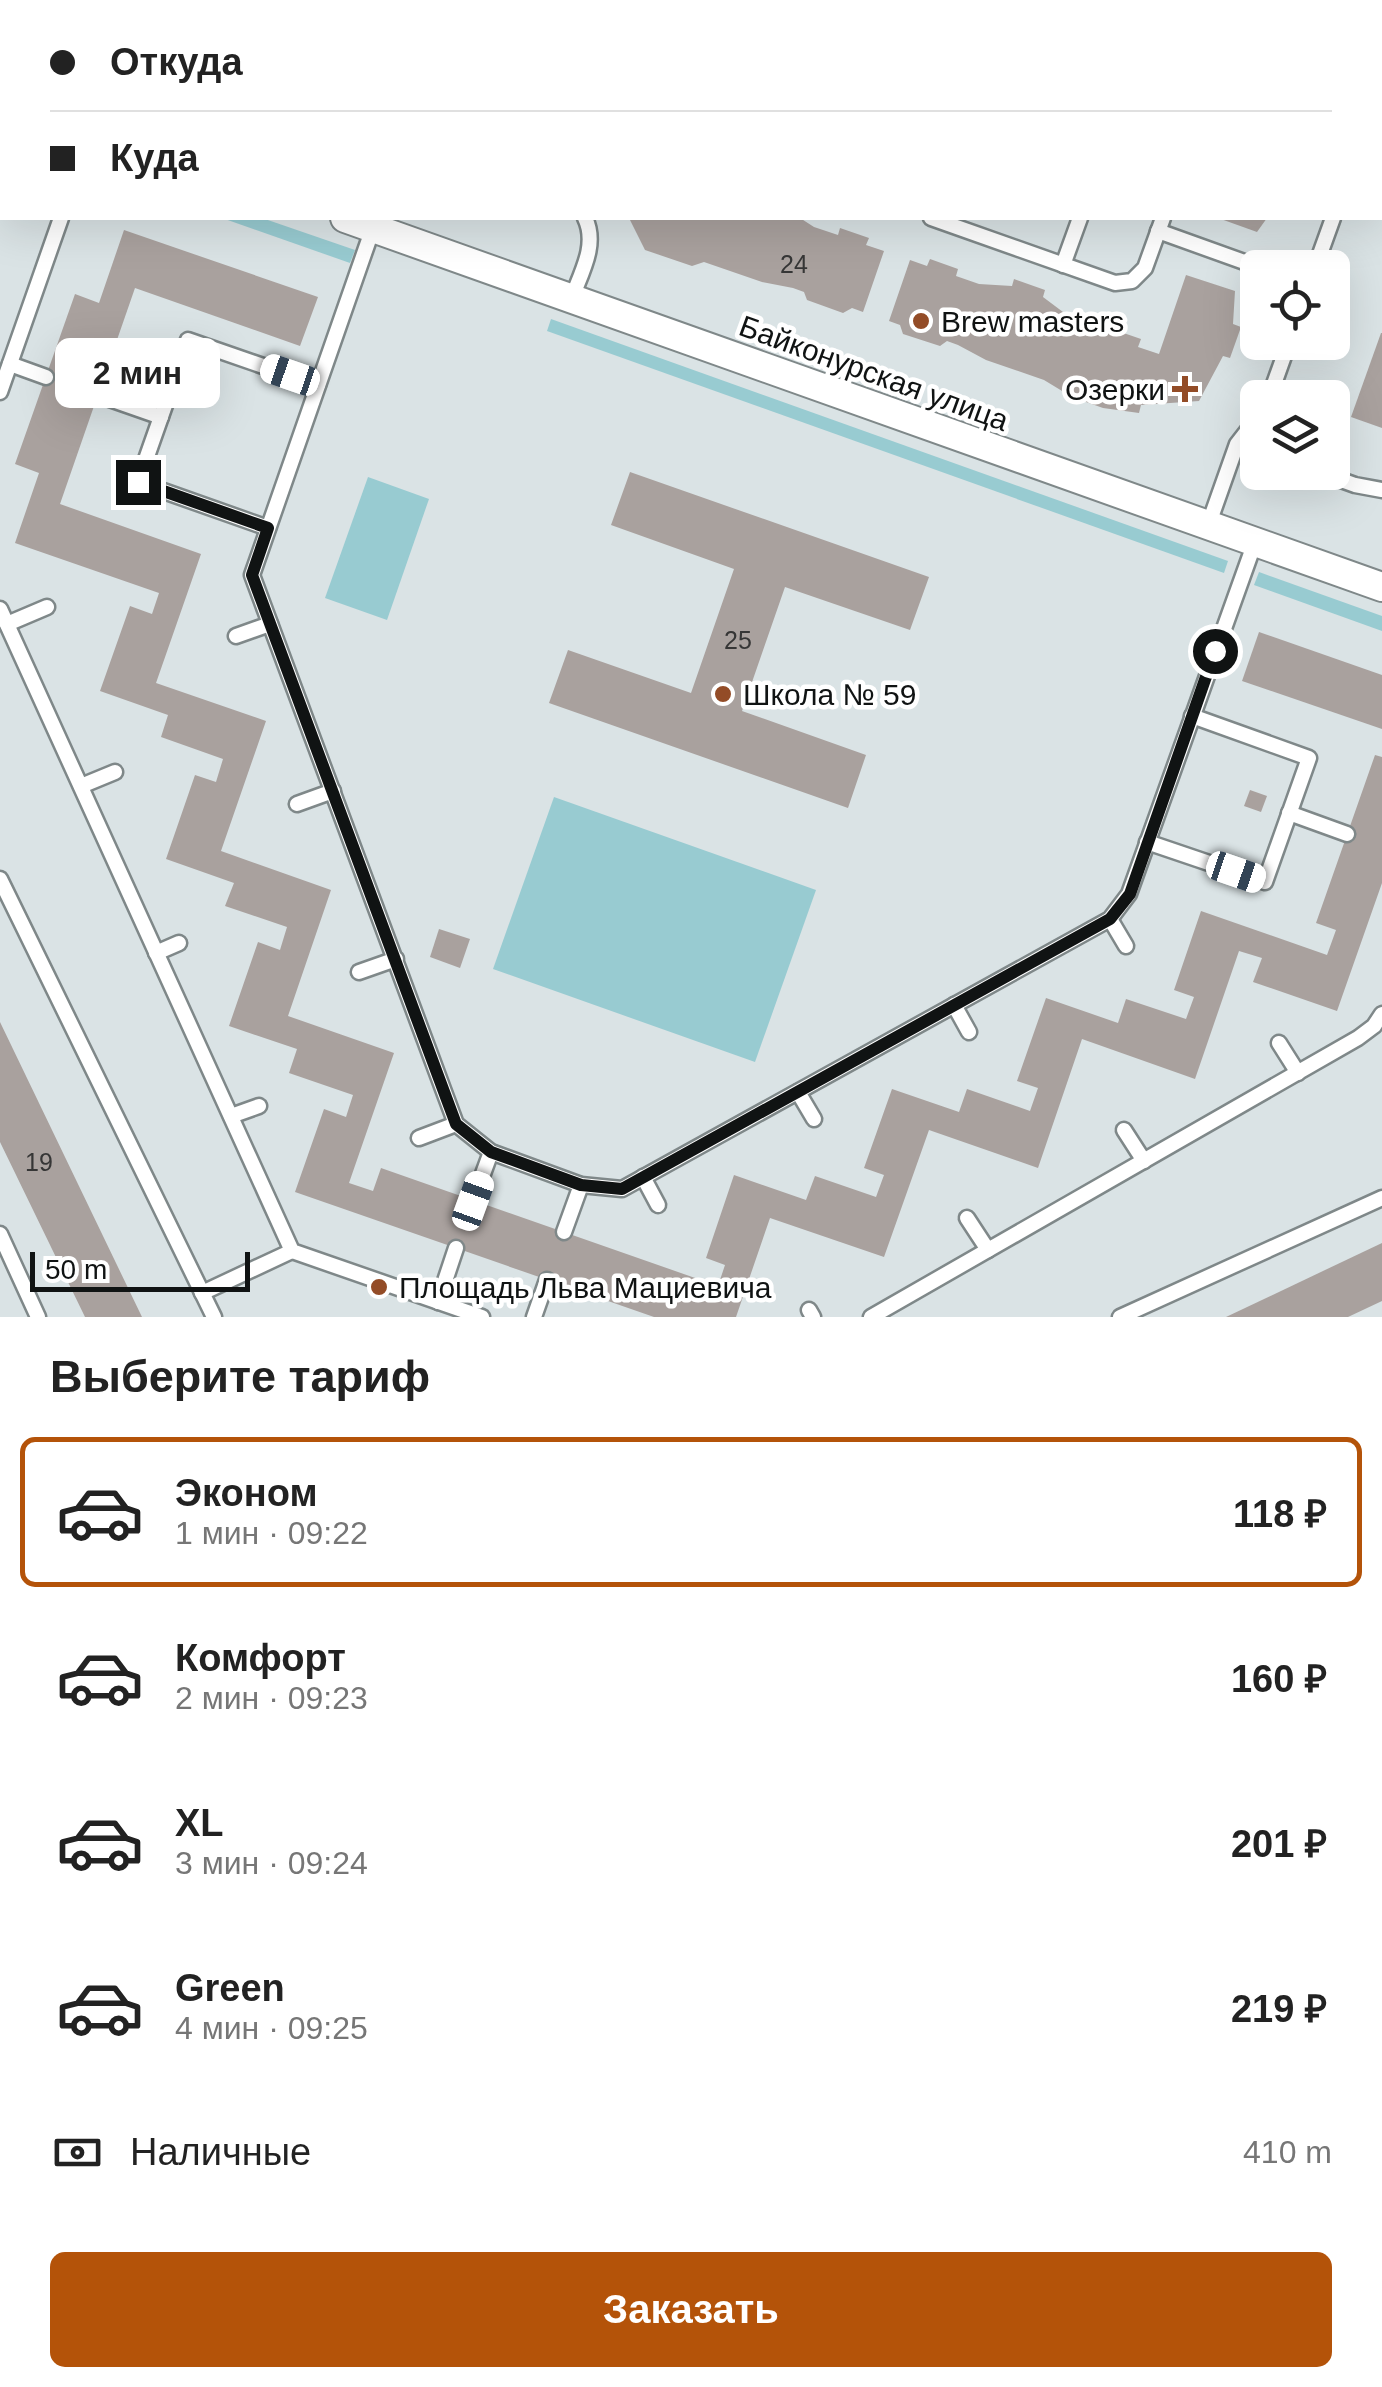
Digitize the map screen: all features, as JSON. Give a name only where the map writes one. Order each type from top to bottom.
[{"type":"street","name":"Байконурская улица","points":[[351,220],[1382,588]]},
{"type":"lane","points":[[0,392],[60,220]]},
{"type":"lane","points":[[571,300],[592,244],[586,220]]},
{"type":"lane","points":[[938,220],[1114,283],[1132,282],[1145,268],[1160,224],[1240,259]]},
{"type":"lane","points":[[1063,264],[1079,220]]},
{"type":"lane","points":[[1321,250],[1332,220]]},
{"type":"lane","points":[[373,228],[252,575],[456,1124],[491,1152],[581,1185],[622,1189],[1110,919],[1130,894],[1254,542]]},
{"type":"lane","points":[[268,528],[138,482],[188,340],[318,385]]},
{"type":"lane","points":[[10,364],[46,377]]},
{"type":"lane","points":[[98,395],[161,417]]},
{"type":"lane","points":[[1208,526],[1240,440]]},
{"type":"lane","points":[[1350,483],[1382,490]]},
{"type":"lane","points":[[7,624],[47,607]]},
{"type":"lane","points":[[0,609],[292,1251]]},
{"type":"lane","points":[[236,636],[270,624]]},
{"type":"lane","points":[[1147,842],[1265,882],[1309,758],[1192,716]]},
{"type":"lane","points":[[81,786],[115,772]]},
{"type":"lane","points":[[297,804],[333,791]]},
{"type":"lane","points":[[1289,813],[1348,834]]},
{"type":"lane","points":[[0,878],[214,1317]]},
{"type":"lane","points":[[1110,919],[1126,946]]},
{"type":"lane","points":[[156,952],[180,943]]},
{"type":"lane","points":[[359,972],[396,959]]},
{"type":"lane","points":[[954,1005],[970,1032]]},
{"type":"lane","points":[[871,1317],[1358,1038],[1382,1014]]},
{"type":"lane","points":[[1280,1044],[1298,1073]]},
{"type":"lane","points":[[798,1092],[814,1118]]},
{"type":"lane","points":[[230,1116],[258,1106]]},
{"type":"lane","points":[[419,1138],[456,1124]]},
{"type":"lane","points":[[1124,1130],[1144,1161]]},
{"type":"lane","points":[[473,1201],[491,1152]]},
{"type":"lane","points":[[643,1177],[658,1205]]},
{"type":"lane","points":[[564,1232],[581,1185]]},
{"type":"lane","points":[[1120,1317],[1382,1198]]},
{"type":"lane","points":[[968,1218],[988,1250]]},
{"type":"lane","points":[[0,1234],[38,1317]]},
{"type":"lane","points":[[438,1302],[456,1248]]},
{"type":"lane","points":[[202,1294],[292,1251],[482,1317]]},
{"type":"lane","points":[[534,1317],[547,1280]]},
{"type":"shaded area","points":[[228,220],[268,220],[355,250],[350,263]]},
{"type":"shaded area","points":[[551,319],[1228,561],[1224,573],[547,331]]},
{"type":"shaded area","points":[[368,477],[429,499],[387,620],[325,598]]},
{"type":"shaded area","points":[[1259,572],[1382,616],[1382,631],[1254,585]]},
{"type":"shaded area","points":[[554,797],[816,890],[755,1062],[493,969]]},
{"type":"building","points":[[630,220],[803,220],[838,235],[840,228],[869,238],[866,245],[884,251],[863,312],[852,308],[843,313],[807,300],[804,292],[793,288],[704,262],[692,266],[645,250]]},
{"type":"building","points":[[1224,220],[1266,220],[1257,232]]},
{"type":"building","points":[[124,230],[318,297],[300,346],[135,288],[60,504],[201,554],[156,683],[266,721],[221,851],[331,890],[288,1016],[394,1053],[349,1183],[373,1191],[381,1168],[718,1286],[725,1265],[706,1258],[734,1175],[806,1200],[815,1176],[876,1197],[884,1175],[864,1168],[892,1089],[959,1112],[967,1089],[1030,1111],[1038,1088],[1017,1081],[1046,998],[1118,1023],[1126,999],[1186,1019],[1194,997],[1174,990],[1201,911],[1327,955],[1336,930],[1316,923],[1375,755],[1382,757],[1382,883],[1337,1011],[1253,982],[1262,958],[1239,951],[1195,1079],[1082,1039],[1038,1168],[929,1130],[884,1257],[770,1218],[736,1317],[654,1317],[295,1192],[324,1109],[346,1117],[353,1095],[289,1073],[297,1049],[229,1026],[258,942],[280,950],[287,927],[225,906],[234,883],[166,859],[195,775],[216,782],[223,759],[161,737],[168,715],[100,691],[130,606],[152,614],[159,593],[15,543],[39,473],[15,464],[75,294],[99,303]]},
{"type":"building","points":[[930,259],[958,269],[956,276],[979,284],[1012,286],[1014,279],[1045,290],[1043,297],[1067,315],[1065,321],[1107,336],[1109,328],[1141,339],[1138,347],[1159,354],[1186,275],[1235,291],[1233,324],[1240,330],[1230,358],[1223,356],[1199,401],[1141,405],[1139,413],[1103,408],[958,345],[947,341],[940,346],[903,334],[900,325],[889,321],[910,260],[927,266]]},
{"type":"building","points":[[1382,333],[1382,428],[1351,417]]},
{"type":"building","points":[[630,472],[929,577],[910,630],[785,587],[742,711],[866,755],[848,808],[549,703],[568,650],[691,693],[734,569],[611,525]]},
{"type":"building","points":[[1259,632],[1382,675],[1382,729],[1242,681]]},
{"type":"building","points":[[1250,790],[1267,796],[1261,812],[1244,806]]},
{"type":"building","points":[[439,929],[470,939],[460,968],[430,957]]},
{"type":"building","points":[[0,1022],[142,1317],[85,1317],[0,1142]]},
{"type":"building","points":[[1382,1243],[1382,1301],[1348,1317],[1226,1317]]},
{"type":"place","name":"Brew masters","points":[[921,321]]},
{"type":"place","name":"Озерки","points":[[1185,389]]},
{"type":"place","name":"Школа № 59","points":[[723,694]]},
{"type":"place","name":"Площадь Льва Мациевича","points":[[379,1287]]},
{"type":"route","points":[[138,482],[268,528],[252,575],[456,1124],[491,1152],[581,1185],[622,1189],[1110,919],[1130,894],[1215,651]]}]
